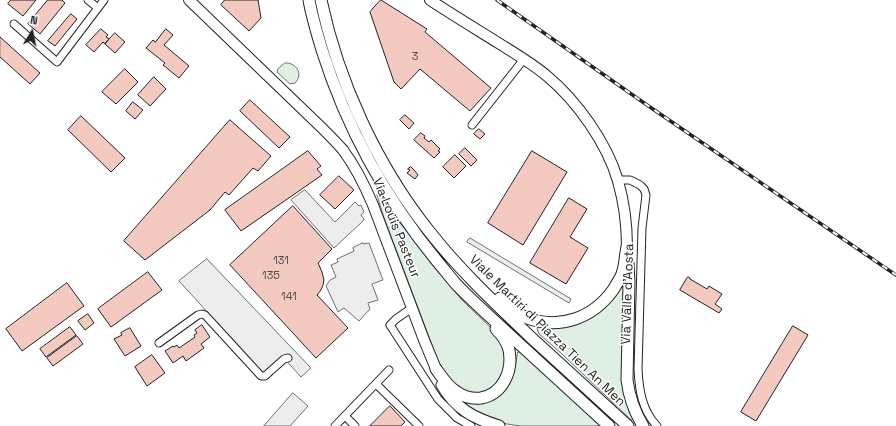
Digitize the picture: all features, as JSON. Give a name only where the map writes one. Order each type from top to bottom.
[{"type":"highway","name":"Viale Martiri di Piazza Tien An Men","points":[[309,0],[321,46],[333,82],[349,120],[429,231],[468,276],[497,305],[628,426]]},
{"type":"highway","name":"Viale Martiri di Piazza Tien An Men","points":[[321,0],[326,24],[342,75],[371,152],[396,206],[427,249],[456,284],[609,426]]},
{"type":"highway","points":[[442,247],[465,265],[516,312],[536,320],[554,322],[572,320],[584,316],[606,299],[622,274],[627,247]]},
{"type":"highway","points":[[627,247],[629,282],[627,380],[633,407],[642,426]]},
{"type":"highway","points":[[436,369],[453,389],[465,396],[477,398],[490,396],[500,388],[508,375],[510,367],[509,349],[499,332],[468,300],[456,284]]},
{"type":"highway","name":"Via Louis Pasteur","points":[[436,369],[438,379],[452,400],[460,408],[479,419],[499,426]]},
{"type":"main road","name":"Via Louis Pasteur","points":[[189,0],[324,129],[349,159],[368,194],[436,369]]},
{"type":"main road","points":[[430,0],[547,75],[573,101],[585,116],[603,146],[618,180],[626,220],[627,247]]},
{"type":"street","points":[[88,0],[98,8]]},
{"type":"street","points":[[14,24],[57,62],[104,0]]},
{"type":"street","points":[[472,125],[524,59]]},
{"type":"street","name":"Via Valle d'Aosta","points":[[618,180],[630,180],[640,185],[644,189],[646,195],[642,228],[638,374],[642,398],[646,409],[652,421],[657,426]]},
{"type":"street","points":[[412,308],[390,325],[438,398],[457,418],[471,426]]},
{"type":"street","points":[[159,343],[198,315],[202,314],[205,315],[261,376],[265,376],[284,359],[288,358]]},
{"type":"street","points":[[336,426],[389,370]]},
{"type":"street","points":[[376,384],[419,426]]},
{"type":"street","points":[[345,416],[355,426]]},
{"type":"green space","points":[[285,63],[292,64],[298,69],[299,76],[295,83],[290,84],[277,72],[278,69]]},
{"type":"green space","points":[[379,192],[392,213],[461,299],[494,331],[504,344],[505,370],[494,389],[476,394],[458,389],[440,366],[383,215],[377,195]]},
{"type":"green space","points":[[625,276],[624,391],[629,411],[633,419],[631,420],[539,334],[537,328],[539,326],[568,325]]},
{"type":"green space","points":[[518,352],[522,352],[600,426],[521,426],[507,424],[475,413],[456,396],[482,401],[515,367]]},
{"type":"shaded area","points":[[305,190],[335,222],[355,202],[359,206],[361,205],[364,212],[361,215],[364,219],[363,221],[334,248],[291,200]]},
{"type":"shaded area","points":[[470,238],[571,299],[569,303],[467,242]]},
{"type":"shaded area","points":[[363,243],[369,243],[383,280],[372,284],[378,300],[368,303],[370,309],[359,321],[344,308],[338,312],[326,286],[330,280],[336,277],[331,265],[338,262],[337,259],[354,251],[353,248]]},
{"type":"shaded area","points":[[207,259],[311,368],[301,377],[282,356],[265,372],[262,372],[179,281]]},
{"type":"shaded area","points":[[293,393],[308,406],[290,426],[264,426]]},
{"type":"building","points":[[11,0],[36,0],[23,16],[8,4]]},
{"type":"building","points":[[48,0],[62,0],[65,3],[40,34],[28,24]]},
{"type":"building","points":[[225,0],[258,0],[261,18],[249,31],[221,5]]},
{"type":"building","points":[[381,0],[427,29],[425,32],[491,88],[470,111],[420,69],[401,89],[394,82],[370,12]]},
{"type":"building","points":[[71,14],[77,19],[55,46],[48,41]]},
{"type":"building","points":[[101,29],[108,35],[106,37],[109,39],[105,44],[103,42],[94,52],[86,45]]},
{"type":"building","points":[[166,29],[173,35],[164,45],[189,66],[179,78],[163,65],[165,63],[146,48],[153,40],[155,42]]},
{"type":"building","points":[[115,33],[125,42],[115,53],[105,44]]},
{"type":"building","points":[[0,37],[40,73],[30,84],[0,57]]},
{"type":"building","points":[[125,69],[138,82],[116,104],[102,92]]},
{"type":"building","points":[[154,77],[166,89],[150,106],[138,95]]},
{"type":"building","points":[[250,100],[290,137],[279,148],[240,111]]},
{"type":"building","points":[[133,102],[143,110],[135,119],[126,111]]},
{"type":"building","points":[[405,115],[414,123],[409,129],[400,120]]},
{"type":"building","points":[[81,116],[125,158],[111,172],[68,130]]},
{"type":"building","points":[[230,120],[271,156],[258,171],[253,168],[229,195],[225,192],[210,210],[145,260],[124,241]]},
{"type":"building","points":[[479,129],[485,134],[480,139],[474,134]]},
{"type":"building","points":[[421,133],[425,136],[424,138],[429,142],[431,140],[440,149],[438,151],[440,152],[434,158],[414,140]]},
{"type":"building","points":[[465,148],[477,160],[471,166],[459,154]]},
{"type":"building","points":[[308,151],[321,166],[317,169],[322,175],[241,231],[225,210]]},
{"type":"building","points":[[532,151],[567,172],[523,245],[488,223]]},
{"type":"building","points":[[455,155],[466,166],[454,178],[443,167]]},
{"type":"building","points":[[411,167],[418,175],[415,179],[407,173],[410,170],[408,169]]},
{"type":"building","points":[[339,176],[354,190],[335,209],[320,195]]},
{"type":"building","points":[[569,198],[587,209],[570,237],[588,248],[566,284],[530,263]]},
{"type":"building","points":[[293,206],[332,249],[318,263],[324,280],[321,290],[317,295],[348,328],[316,358],[230,265]]},
{"type":"building","points":[[148,272],[162,290],[111,327],[98,309]]},
{"type":"building","points":[[688,277],[707,289],[709,286],[722,294],[715,304],[722,309],[719,313],[680,290]]},
{"type":"building","points":[[67,283],[84,306],[22,351],[6,329]]},
{"type":"building","points":[[88,314],[94,323],[85,330],[78,321]]},
{"type":"building","points":[[202,325],[210,337],[201,344],[204,348],[186,361],[183,356],[173,363],[165,351],[177,345],[179,348],[195,337],[194,335],[197,333],[195,330]]},
{"type":"building","points":[[793,326],[808,335],[756,421],[741,412]]},
{"type":"building","points":[[70,327],[76,335],[46,357],[40,349]]},
{"type":"building","points":[[130,328],[141,346],[125,356],[114,339],[122,335],[121,333]]},
{"type":"building","points":[[77,336],[83,344],[53,366],[47,358]]},
{"type":"building","points":[[152,355],[165,373],[147,386],[135,367]]},
{"type":"building","points":[[390,406],[405,422],[401,426],[370,426]]},
{"type":"railway","points":[[497,0],[647,105],[896,275]]}]
